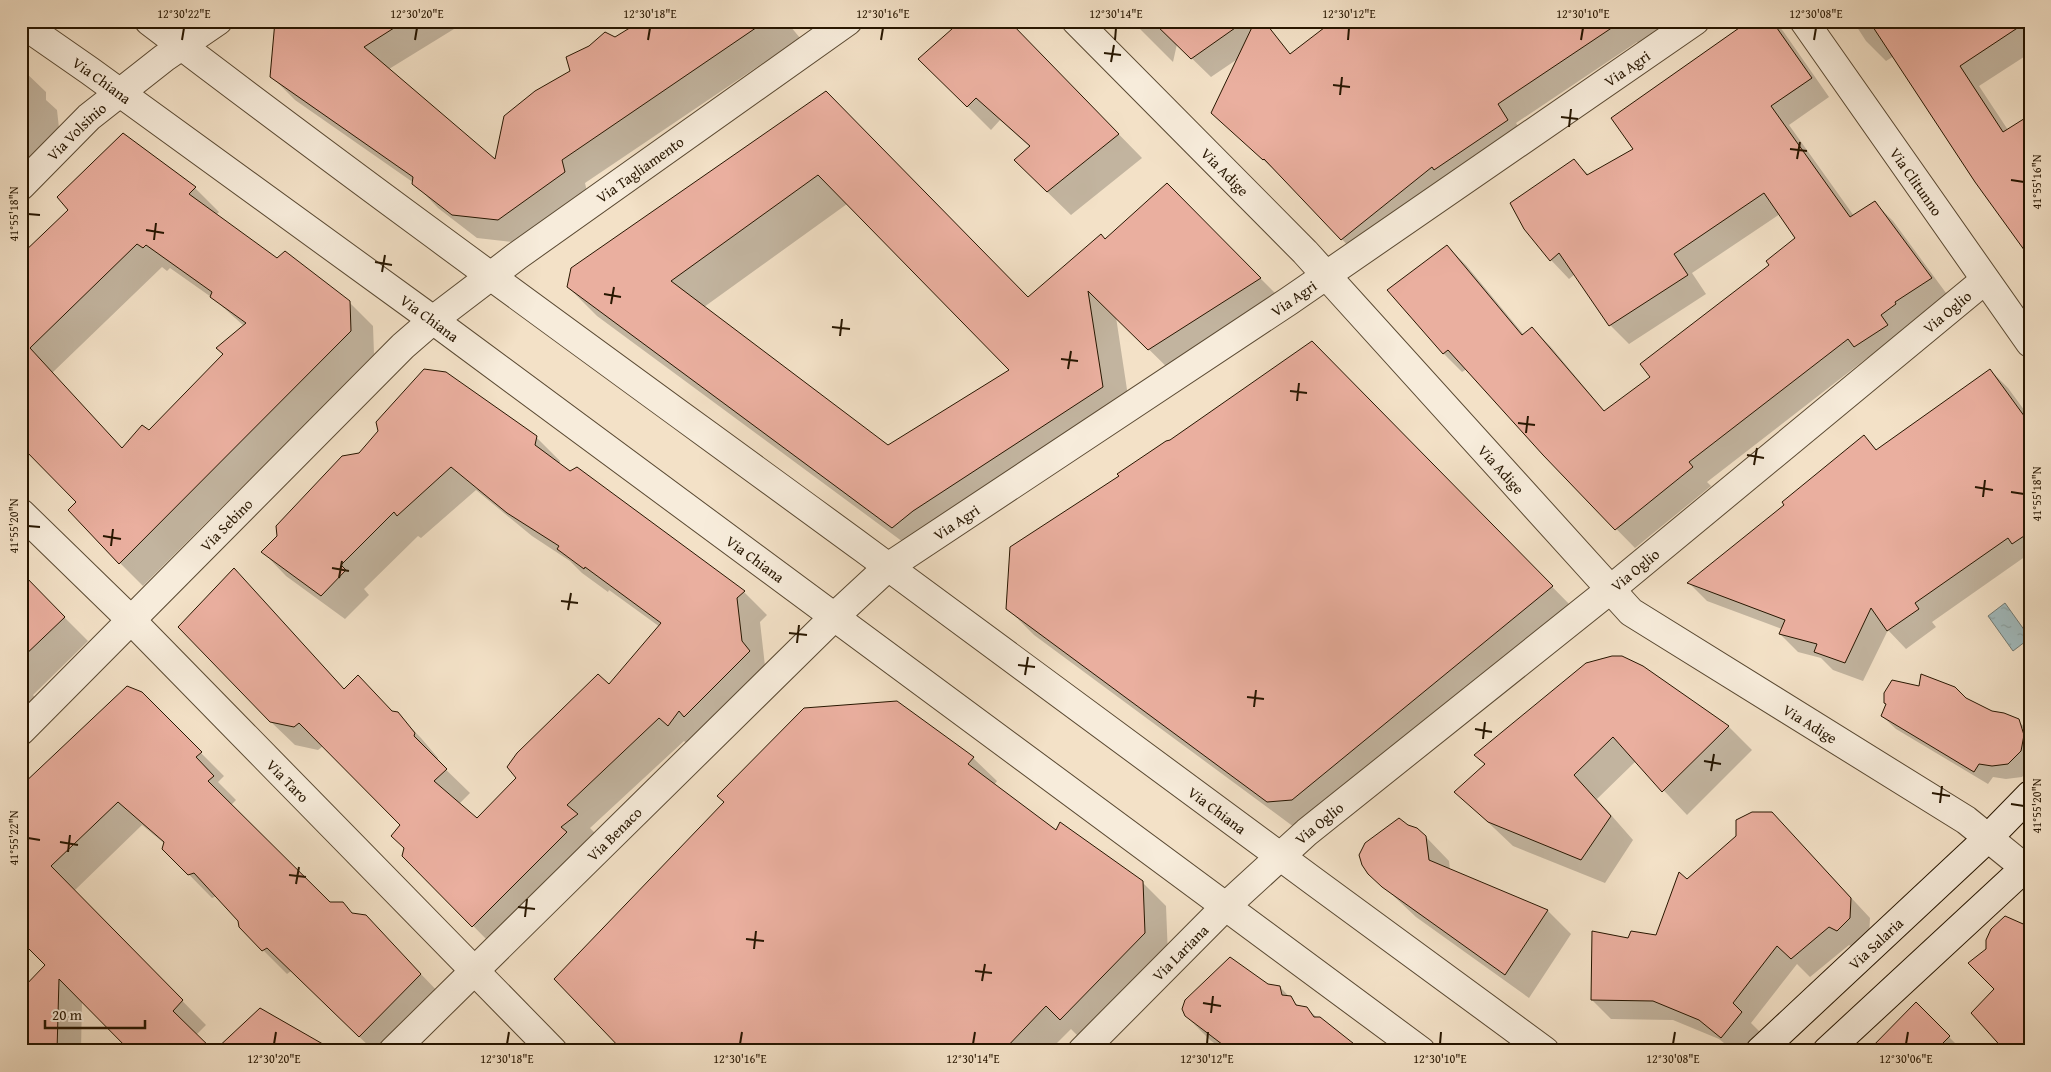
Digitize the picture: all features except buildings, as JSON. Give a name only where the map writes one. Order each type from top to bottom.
[{"type":"street","name":"Via Chiana","points":[[149,21],[490,275],[1545,1051]]},
{"type":"street","name":"Via Volsinio","points":[[21,186],[89,117],[121,94],[164,58],[183,47],[218,21]]},
{"type":"street","name":"Via Tagliamento","points":[[433,320],[490,275],[848,21]]},
{"type":"street","name":"Via Adige","points":[[1076,21],[1326,275],[1631,612],[1966,820],[1989,837]]},
{"type":"street","name":"Via Agri","points":[[888,567],[1326,275],[1694,21]]},
{"type":"street","name":"Via Clitunno","points":[[1804,21],[2030,342]]},
{"type":"street","name":"Via Chiana","points":[[21,23],[433,320],[1421,1051]]},
{"type":"street","name":"Via Oglio","points":[[1280,856],[1611,589],[1985,280]]},
{"type":"street","name":"Via Sebino","points":[[21,731],[403,346],[433,320]]},
{"type":"street","name":"Via Taro","points":[[21,513],[131,620],[552,1051]]},
{"type":"street","points":[[834,617],[888,567]]},
{"type":"street","name":"Via Benaco","points":[[393,1051],[834,617]]},
{"type":"street","name":"Via Salaria","points":[[1760,1051],[1989,837],[2030,795]]},
{"type":"street","points":[[1827,1051],[2028,868],[1989,837]]},
{"type":"street","name":"Via Lariana","points":[[1082,1051],[1225,907],[1280,856]]},
{"type":"water","points":[[2005,603],[2030,638],[2013,651],[1988,616]]}]
